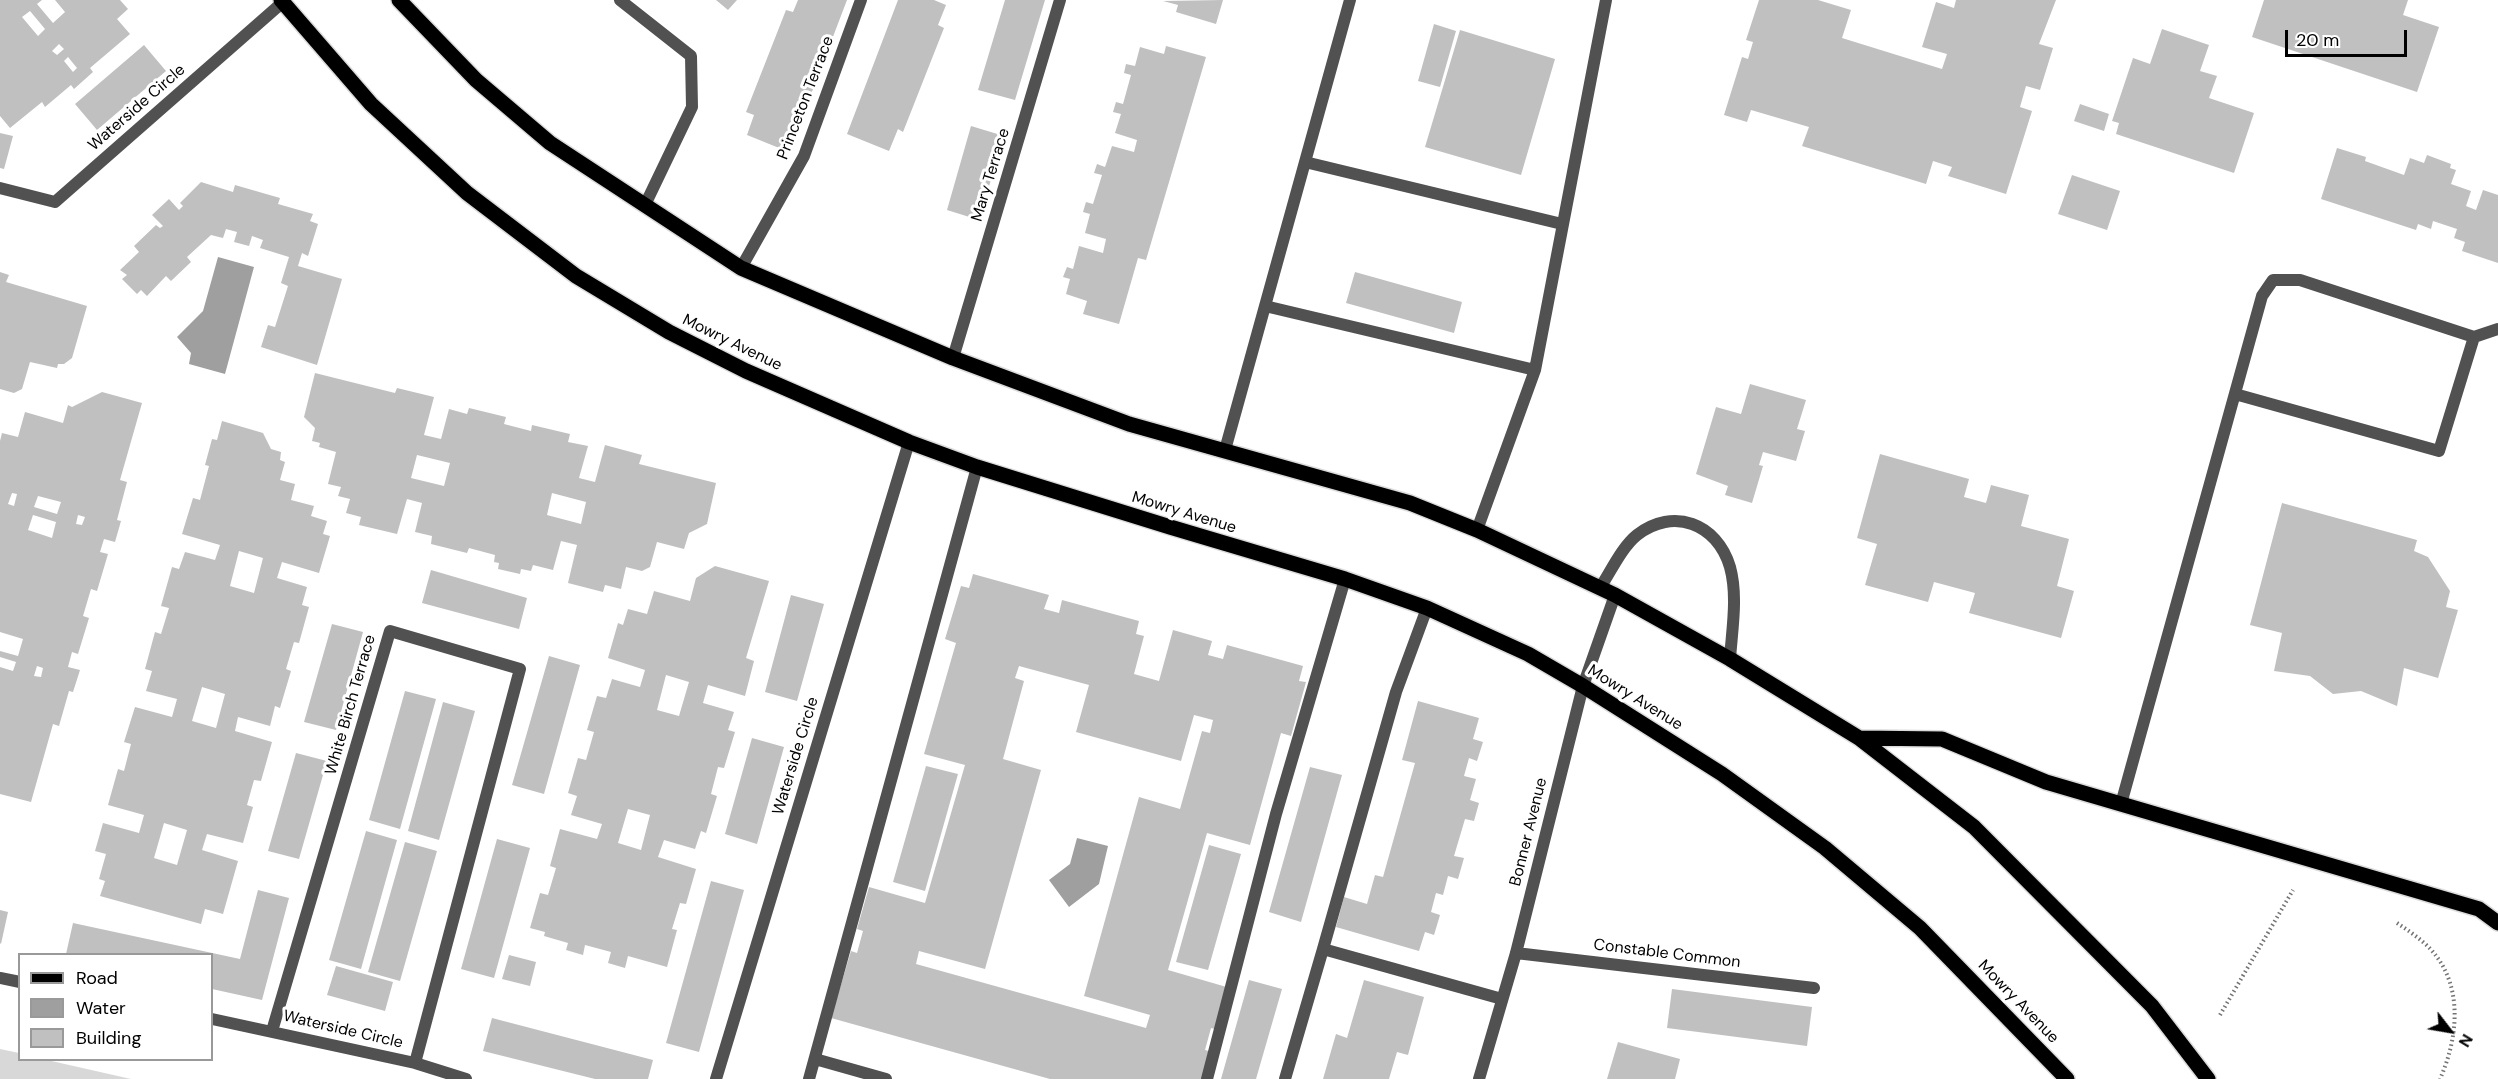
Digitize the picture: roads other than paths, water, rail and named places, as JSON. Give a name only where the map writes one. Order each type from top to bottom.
[{"type":"main road","name":"Mowry Avenue","points":[[282,1],[371,104],[467,193],[576,276],[669,332],[746,371],[909,442],[977,467],[1346,579],[1427,608],[1528,654],[1583,686],[1722,774],[1825,848],[1920,928],[2067,1079]]},
{"type":"main road","points":[[405,2],[476,81],[550,143],[741,268],[953,358],[1129,424],[1410,503],[1477,530],[1615,595],[1730,658],[1859,738],[1974,826],[2152,1006],[2208,1079]]},
{"type":"main road","points":[[1859,738],[1942,739],[2046,782],[2479,909],[2498,923]]},
{"type":"main road","points":[[2479,909],[2498,906]]},
{"type":"street","points":[[620,0],[691,56],[692,107],[645,205]]},
{"type":"street","name":"Princeton Terrace","points":[[741,268],[804,156],[861,0]]},
{"type":"street","name":"Mary Terrace","points":[[953,358],[1060,0]]},
{"type":"street","points":[[1225,450],[1350,0]]},
{"type":"street","points":[[1477,530],[1534,370],[1606,0]]},
{"type":"street","name":"Waterside Circle","points":[[0,188],[55,202],[282,1]]},
{"type":"street","points":[[1305,162],[1563,224]]},
{"type":"street","points":[[2121,804],[2262,296],[2273,280],[2300,280],[2474,337],[2498,329]]},
{"type":"street","points":[[1265,306],[1534,370]]},
{"type":"street","points":[[2235,394],[2439,451],[2474,337]]},
{"type":"street","name":"Waterside Circle","points":[[716,1079],[909,442]]},
{"type":"street","points":[[809,1079],[977,467]]},
{"type":"street","points":[[1600,588],[1635,536],[1654,524],[1674,519],[1705,528],[1714,535],[1730,567],[1734,608],[1730,658]]},
{"type":"street","points":[[1207,1079],[1276,814],[1346,579]]},
{"type":"street","name":"Bonner Avenue","points":[[1479,1079],[1516,953],[1583,686],[1615,595]]},
{"type":"street","points":[[1285,1079],[1396,692],[1427,608]]},
{"type":"street","name":"White Birch Terrace","points":[[272,1031],[390,631],[520,669],[415,1063]]},
{"type":"street","points":[[1323,950],[1502,999]]},
{"type":"street","name":"Constable Common","points":[[1516,953],[1814,988]]},
{"type":"street","points":[[0,978],[18,982]]},
{"type":"street","name":"Waterside Circle","points":[[213,1019],[415,1063],[466,1079]]},
{"type":"street","points":[[815,1059],[886,1079]]},
{"type":"water","points":[[218,257],[254,267],[225,374],[189,364],[191,353],[177,337],[203,311]]},
{"type":"water","points":[[1077,838],[1108,846],[1099,884],[1069,907],[1049,880],[1070,864]]}]
